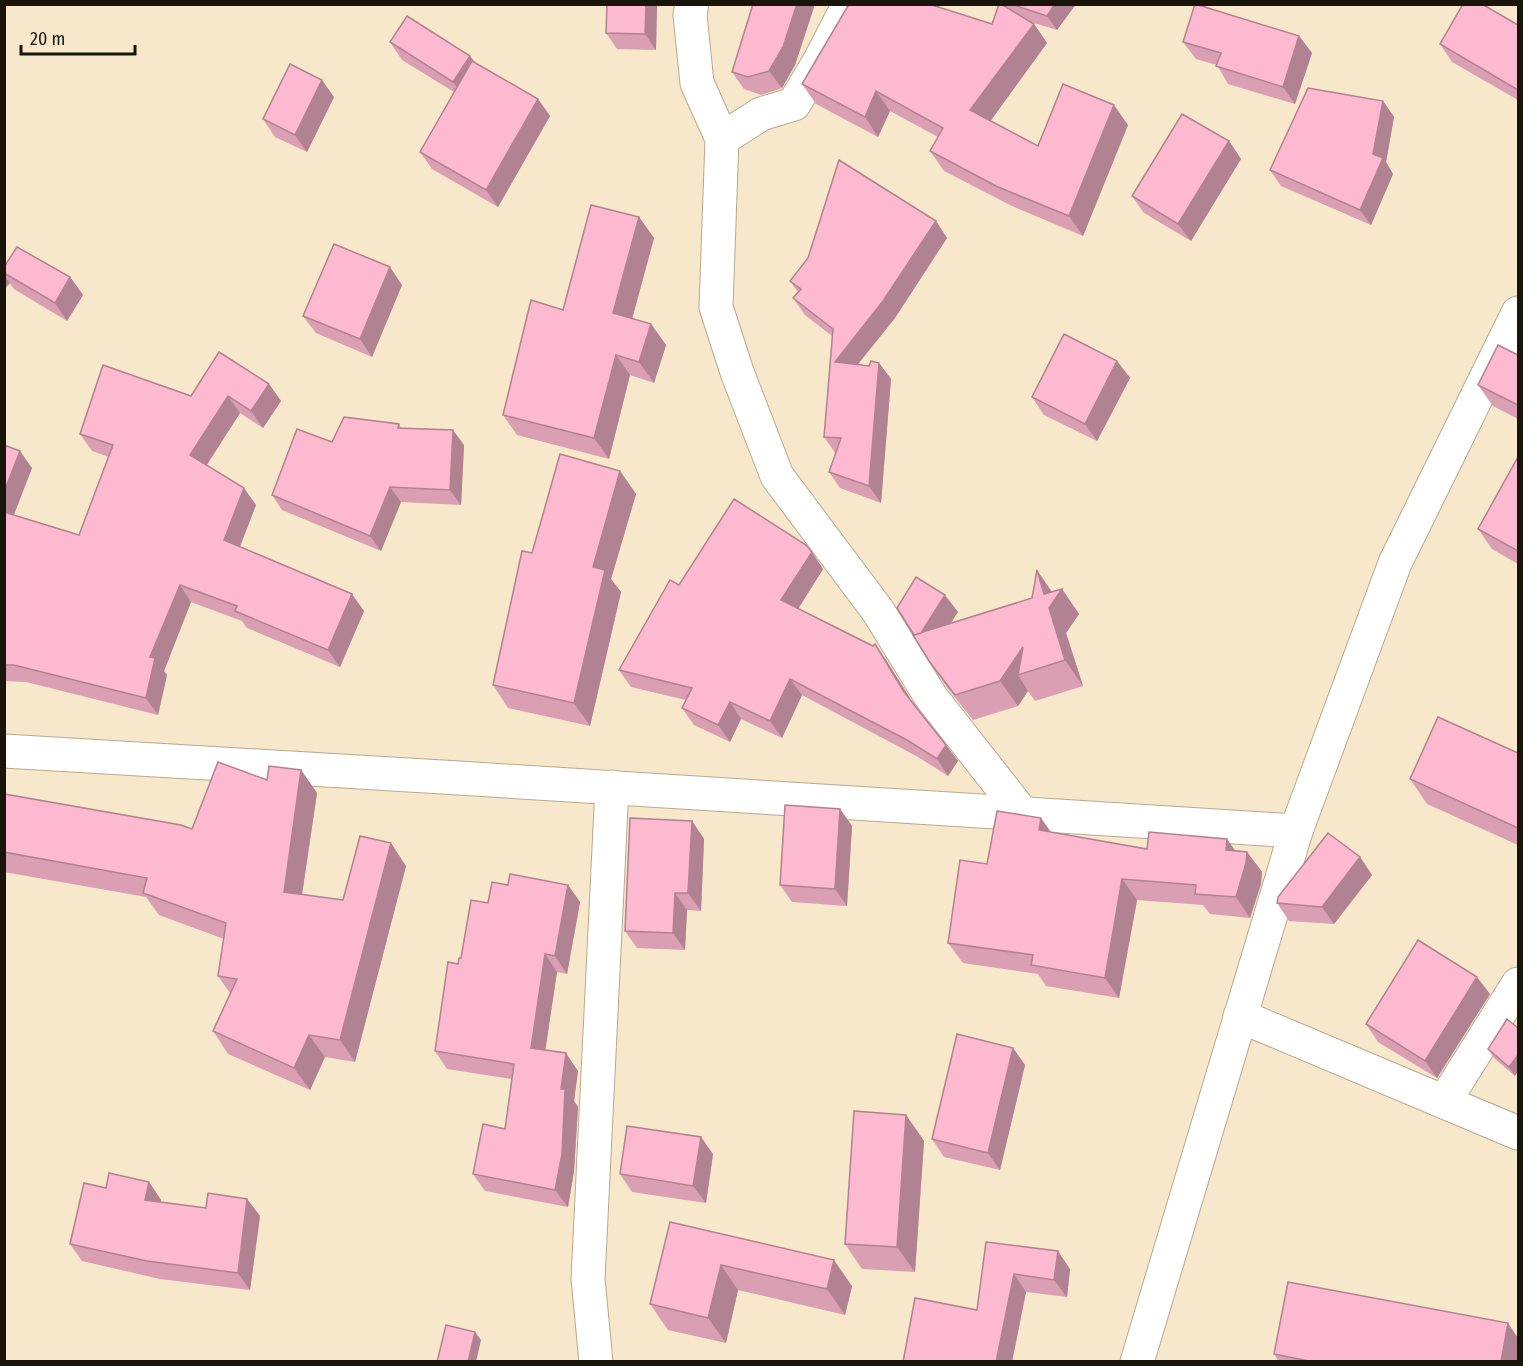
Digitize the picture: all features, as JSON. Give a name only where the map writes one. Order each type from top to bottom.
[{"type":"street","points":[[692,4],[690,15],[697,83],[722,139],[716,307],[737,372],[777,476],[878,610],[931,697],[1022,813]]},
{"type":"street","points":[[722,139],[761,114],[794,104],[849,4]]},
{"type":"street","points":[[1137,1362],[1296,831],[1395,563],[1518,313]]},
{"type":"street","points":[[4,751],[1296,831]]},
{"type":"street","points":[[596,1362],[588,1279],[612,787]]},
{"type":"street","points":[[1444,1102],[1518,984]]},
{"type":"street","points":[[1240,1016],[1518,1133]]},
{"type":"building","points":[[607,4],[646,4],[645,34],[606,33]]},
{"type":"building","points":[[753,4],[797,4],[783,47],[769,71],[748,77],[732,72]]},
{"type":"building","points":[[849,4],[929,4],[992,24],[999,4],[1001,4],[1034,24],[970,110],[1038,146],[1063,84],[1114,105],[1069,216],[998,187],[930,151],[943,128],[876,91],[865,117],[802,84]]},
{"type":"building","points":[[1011,4],[1055,4],[1047,16]]},
{"type":"building","points":[[1195,4],[1299,36],[1283,87],[1216,66],[1221,53],[1183,42]]},
{"type":"building","points":[[1463,4],[1482,4],[1518,25],[1518,90],[1440,44]]},
{"type":"building","points":[[407,16],[470,56],[453,82],[390,42]]},
{"type":"building","points":[[472,61],[538,99],[486,190],[420,152]]},
{"type":"building","points":[[290,64],[322,80],[295,135],[263,119]]},
{"type":"building","points":[[1308,88],[1383,101],[1373,154],[1383,158],[1360,210],[1270,170]]},
{"type":"building","points":[[1182,114],[1229,141],[1178,224],[1132,196]]},
{"type":"building","points":[[839,160],[936,221],[883,301],[835,362],[869,366],[871,361],[879,363],[869,486],[829,472],[841,438],[824,437],[833,329],[793,298],[801,289],[790,281],[808,258]]},
{"type":"building","points":[[591,205],[639,217],[613,313],[651,324],[639,362],[616,355],[594,438],[503,415],[531,300],[563,310]]},
{"type":"building","points":[[334,244],[390,267],[360,339],[303,316]]},
{"type":"building","points":[[17,247],[70,277],[55,303],[4,273],[4,267]]},
{"type":"building","points":[[1064,334],[1117,361],[1085,424],[1032,397]]},
{"type":"building","points":[[1498,345],[1518,355],[1518,405],[1478,385]]},
{"type":"building","points":[[219,352],[269,384],[251,411],[228,396],[190,455],[244,488],[224,540],[352,594],[328,650],[235,611],[237,606],[180,585],[150,657],[155,658],[146,698],[14,665],[4,665],[4,512],[79,535],[113,445],[80,434],[103,365],[191,396]]},
{"type":"building","points":[[344,417],[399,424],[398,428],[453,430],[450,490],[390,487],[370,536],[272,495],[297,429],[332,442]]},
{"type":"building","points":[[4,445],[20,451],[4,492]]},
{"type":"building","points":[[560,454],[620,471],[593,567],[605,570],[574,703],[493,685],[522,551],[532,553]]},
{"type":"building","points":[[1518,457],[1518,551],[1478,529]]},
{"type":"building","points":[[734,499],[806,545],[812,552],[781,600],[873,646],[875,644],[904,692],[946,745],[937,759],[907,740],[790,679],[770,721],[730,702],[718,725],[682,708],[692,688],[619,670],[670,580],[679,585]]},
{"type":"building","points":[[1037,570],[1044,594],[1062,589],[1049,608],[1065,660],[1018,675],[1023,647],[1000,681],[955,695],[929,661],[913,635],[1032,598]]},
{"type":"building","points":[[916,577],[945,595],[921,633],[914,635],[897,608]]},
{"type":"building","points":[[1438,717],[1518,753],[1518,828],[1410,779]]},
{"type":"building","points":[[218,762],[267,780],[269,766],[301,770],[284,892],[343,900],[360,836],[391,843],[340,1040],[309,1035],[294,1068],[213,1031],[237,979],[218,976],[226,923],[143,893],[147,878],[4,852],[4,794],[181,825],[192,829]]},
{"type":"building","points":[[785,805],[840,809],[835,889],[780,885]]},
{"type":"building","points":[[997,811],[1041,818],[1039,830],[1147,849],[1149,832],[1227,839],[1226,850],[1247,852],[1246,863],[1236,897],[1195,894],[1196,885],[1122,879],[1105,978],[1031,965],[1033,955],[948,943],[960,860],[987,864]]},
{"type":"building","points":[[630,818],[692,821],[688,893],[675,893],[673,933],[625,931]]},
{"type":"building","points":[[1328,833],[1360,857],[1322,907],[1277,903],[1278,897]]},
{"type":"building","points":[[510,874],[568,885],[555,956],[545,954],[531,1048],[566,1053],[561,1089],[565,1089],[562,1154],[555,1190],[473,1174],[483,1124],[505,1129],[514,1064],[435,1051],[448,962],[458,964],[461,958],[471,900],[488,903],[492,882],[508,885]]},
{"type":"building","points":[[1418,940],[1477,977],[1425,1061],[1366,1024]]},
{"type":"building","points":[[1507,1019],[1518,1028],[1518,1055],[1509,1067],[1488,1049]]},
{"type":"building","points":[[957,1034],[1013,1048],[988,1153],[932,1139]]},
{"type":"building","points":[[854,1111],[906,1115],[897,1247],[845,1244]]},
{"type":"building","points":[[627,1126],[701,1137],[693,1186],[620,1174]]},
{"type":"building","points":[[109,1173],[149,1182],[145,1200],[206,1208],[208,1193],[247,1199],[238,1273],[147,1261],[70,1244],[84,1183],[106,1188]]},
{"type":"building","points":[[670,1222],[834,1260],[827,1289],[721,1265],[708,1318],[650,1304]]},
{"type":"building","points":[[986,1242],[1058,1251],[1054,1280],[1014,1274],[996,1362],[903,1362],[915,1298],[977,1310]]},
{"type":"building","points":[[1288,1282],[1508,1323],[1501,1362],[1314,1362],[1274,1354]]},
{"type":"building","points":[[446,1325],[475,1332],[468,1362],[437,1362]]}]
